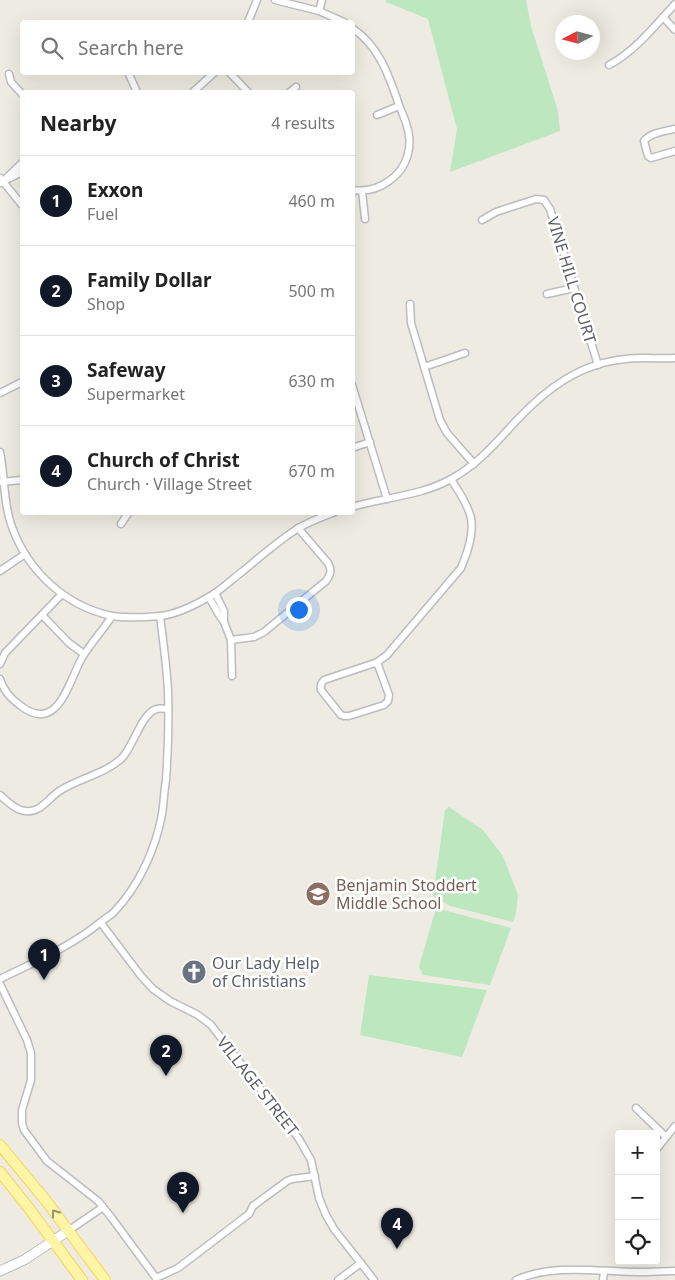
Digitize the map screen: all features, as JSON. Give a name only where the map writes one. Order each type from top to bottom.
[{"type":"main road","points":[[0,1145],[47,1202],[105,1280]]},
{"type":"main road","points":[[0,1172],[82,1280]]},
{"type":"street","points":[[249,20],[257,0]]},
{"type":"street","points":[[275,0],[319,11],[339,20]]},
{"type":"street","points":[[319,11],[322,0]]},
{"type":"street","points":[[609,65],[627,53],[675,4]]},
{"type":"street","points":[[663,17],[675,30]]},
{"type":"street","points":[[355,30],[368,40],[380,57],[388,73],[409,135],[409,149],[405,163],[398,174],[377,188],[355,190]]},
{"type":"street","points":[[9,74],[12,82],[20,92]]},
{"type":"street","points":[[130,75],[137,90]]},
{"type":"street","points":[[195,90],[212,75]]},
{"type":"street","points":[[232,75],[246,90]]},
{"type":"street","points":[[292,90],[296,87]]},
{"type":"street","points":[[377,115],[399,106]]},
{"type":"street","points":[[675,129],[648,137],[644,141],[648,156],[651,158],[675,151]]},
{"type":"street","points":[[1,181],[20,165]]},
{"type":"street","points":[[1,181],[20,173]]},
{"type":"street","points":[[1,181],[20,203]]},
{"type":"street","points":[[362,191],[365,219]]},
{"type":"street","name":"VINE HILL COURT","points":[[482,220],[496,212],[532,200],[540,199],[546,201],[598,365]]},
{"type":"street","points":[[547,294],[574,288]]},
{"type":"street","points":[[410,304],[411,323],[436,409],[444,428],[474,464]]},
{"type":"street","points":[[424,367],[465,353]]},
{"type":"street","points":[[355,506],[425,490],[452,479],[474,464],[532,404],[561,381],[573,375],[598,365],[627,359],[675,358]]},
{"type":"street","points":[[0,393],[20,383]]},
{"type":"street","points":[[355,394],[387,499]]},
{"type":"street","points":[[355,447],[370,442]]},
{"type":"street","points":[[0,452],[2,482],[11,524],[34,568],[62,594],[84,607],[112,616],[160,616],[212,595],[298,528],[328,515]]},
{"type":"street","points":[[376,663],[389,695],[387,702],[346,716],[341,715],[321,690],[322,682],[376,663],[387,655],[460,568],[467,554],[472,528],[471,517],[452,479]]},
{"type":"street","points":[[2,482],[20,480]]},
{"type":"street","points":[[121,524],[127,515]]},
{"type":"street","points":[[231,640],[254,637],[264,632],[330,576],[331,568],[328,563],[298,528]]},
{"type":"street","points":[[0,571],[25,554]]},
{"type":"street","points":[[0,664],[5,653],[62,594]]},
{"type":"street","points":[[212,595],[231,640],[232,676]]},
{"type":"street","points":[[42,615],[84,654]]},
{"type":"street","points":[[0,679],[6,692],[25,709],[36,714],[47,712],[56,707],[64,697],[84,654],[103,631],[112,616]]},
{"type":"street","points":[[0,979],[79,939],[101,923],[114,912],[134,887],[142,872],[162,815],[168,744],[168,690],[160,616]]},
{"type":"street","points":[[0,795],[20,810],[26,812],[37,809],[61,790],[121,759],[148,715],[157,709],[168,709]]},
{"type":"street","name":"VILLAGE STREET","points":[[101,923],[153,989],[170,1001],[198,1015],[211,1025],[299,1139],[311,1160],[319,1198],[326,1215],[334,1229],[374,1280]]},
{"type":"street","points":[[0,984],[27,1040],[31,1053],[31,1080],[22,1110],[24,1130],[47,1161],[102,1207],[156,1279],[178,1268],[248,1214],[253,1206],[286,1181],[315,1176]]},
{"type":"street","points":[[636,1108],[666,1137]]},
{"type":"street","points":[[660,1145],[675,1126]]},
{"type":"street","points":[[0,1272],[24,1260],[102,1207]]},
{"type":"street","points":[[338,1280],[361,1263]]},
{"type":"street","points":[[603,1280],[604,1270]]},
{"type":"street","points":[[516,1280],[546,1271],[675,1271]]},
{"type":"green space","points":[[386,0],[526,0],[531,26],[558,111],[560,131],[450,172],[457,129],[428,19],[386,2]]},
{"type":"green space","points":[[449,807],[483,830],[503,856],[518,895],[513,922],[450,906],[433,896],[445,810]]},
{"type":"green space","points":[[436,908],[511,928],[490,985],[423,975],[419,967]]},
{"type":"green space","points":[[369,975],[487,990],[462,1057],[360,1035]]},
{"type":"place","name":"Benjamin Stoddert Middle School","points":[[318,894]]},
{"type":"place","name":"Our Lady Help of Christians","points":[[194,972]]},
{"type":"place","name":"Exxon","points":[[44,980]]},
{"type":"place","name":"Family Dollar","points":[[166,1076]]},
{"type":"place","name":"Safeway","points":[[183,1213]]},
{"type":"place","name":"Church of Christ","points":[[397,1249]]}]
